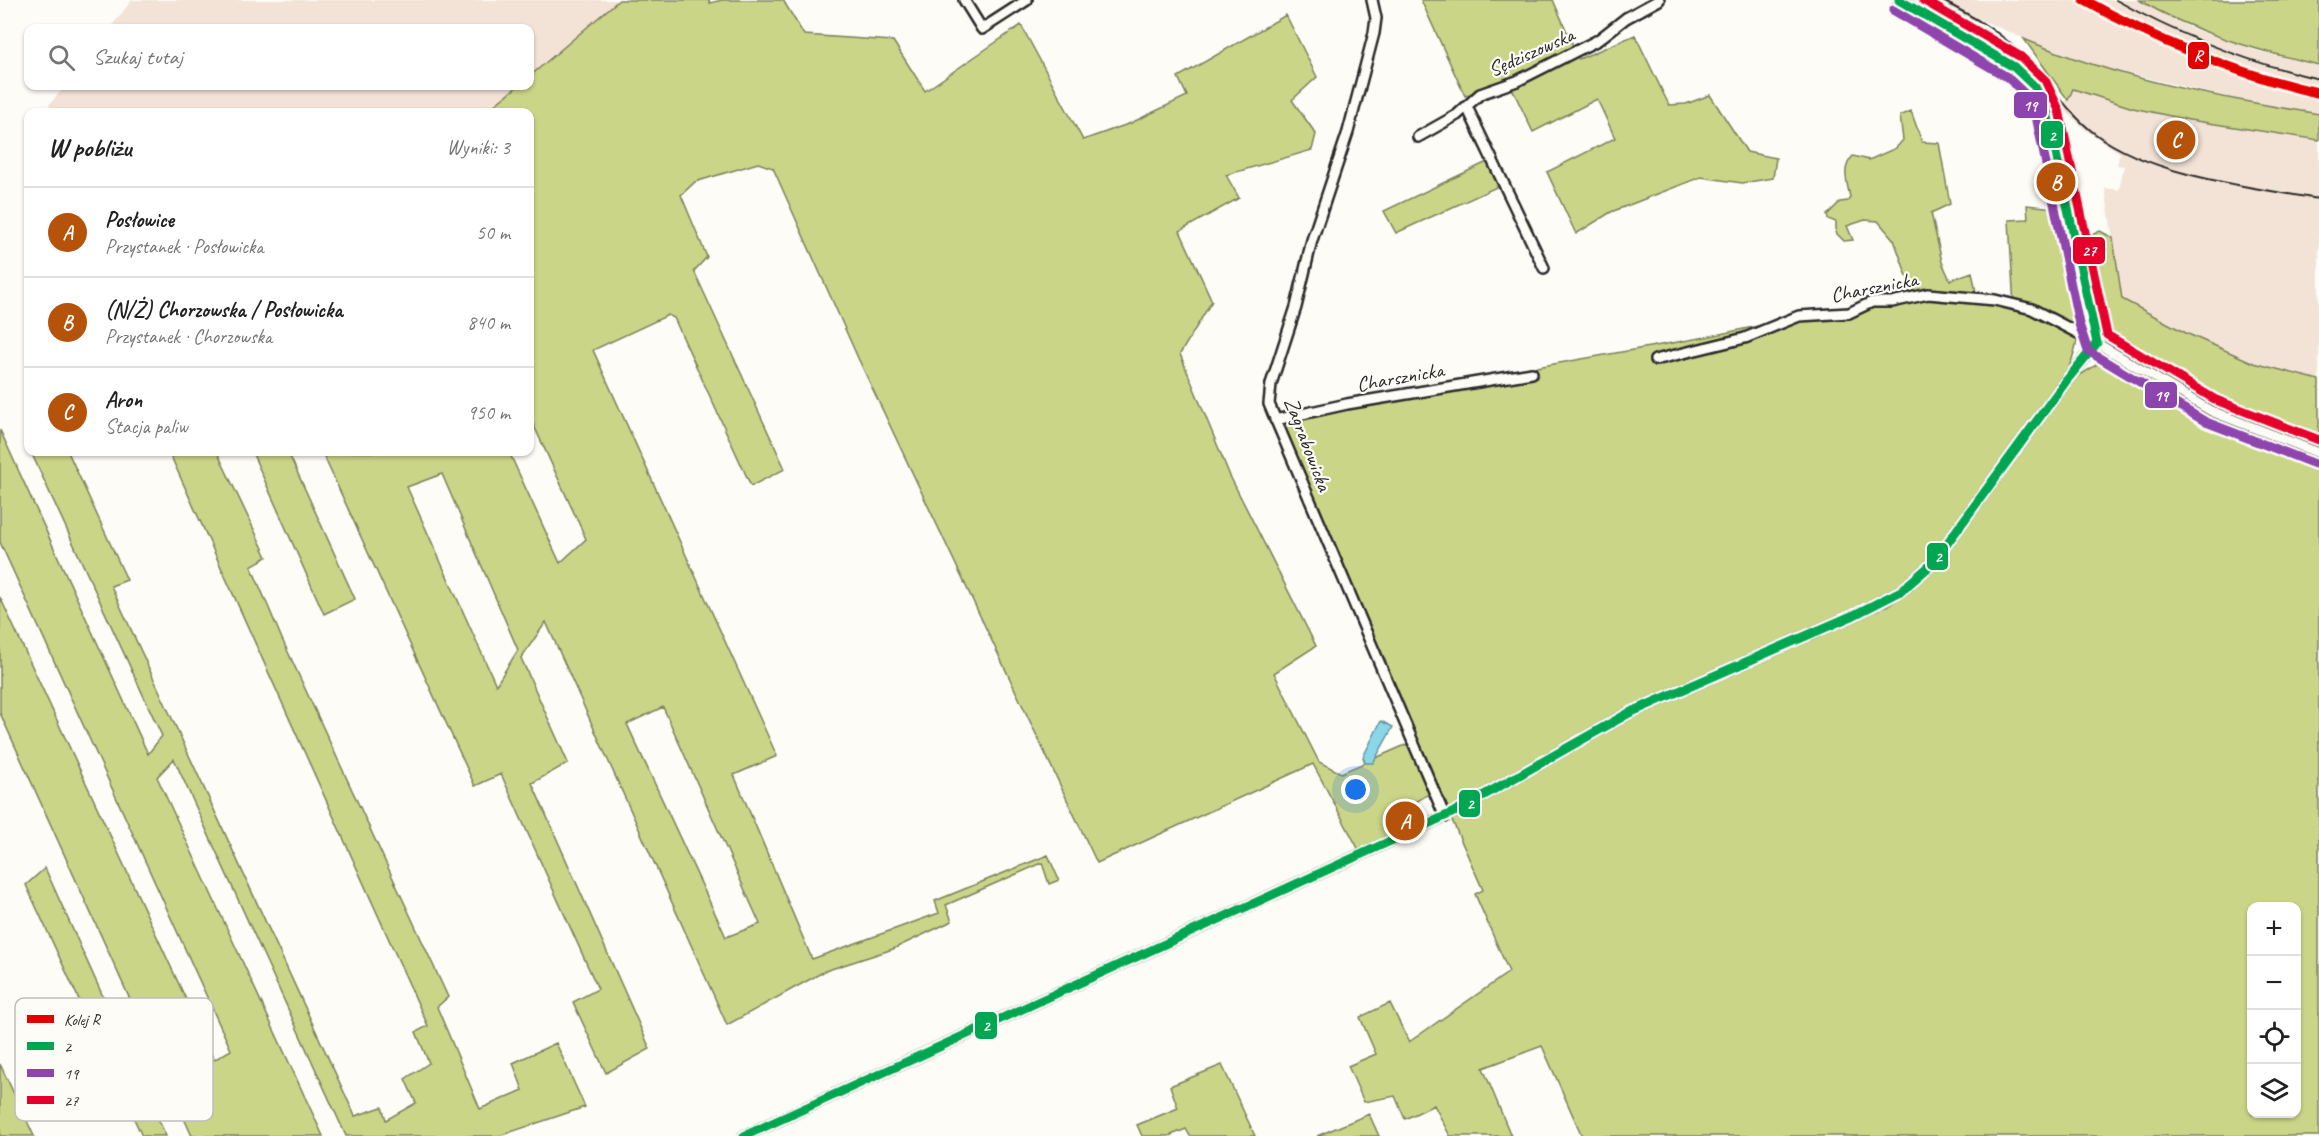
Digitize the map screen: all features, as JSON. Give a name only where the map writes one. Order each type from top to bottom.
[{"type":"street","points":[[964,0],[982,28],[1027,0]]},
{"type":"street","name":"Zagrabowicka","points":[[1372,0],[1376,18],[1374,33],[1348,132],[1312,240],[1296,307],[1271,384],[1269,404],[1445,817]]},
{"type":"street","name":"Sędziszowska","points":[[1418,137],[1467,107],[1480,94],[1517,81],[1598,40],[1626,18],[1659,0]]},
{"type":"street","points":[[744,1136],[1445,817],[1629,713],[1863,611],[1914,582],[1939,556],[2066,381],[2097,343],[2054,140],[2040,94],[2030,80],[2014,67],[1899,0]]},
{"type":"street","points":[[1467,107],[1544,268]]},
{"type":"street","name":"Charsznicka","points":[[1655,360],[1745,338],[1799,316],[1849,313],[1872,302],[1892,302],[1928,294],[1995,300],[2032,309],[2097,343],[2211,411],[2319,453]]},
{"type":"street","name":"Charsznicka","points":[[1275,420],[1347,404],[1532,373]]},
{"type":"shaded area","points":[[132,0],[619,0],[534,73],[534,24],[113,24]]},
{"type":"shaded area","points":[[1931,0],[2139,0],[2190,28],[2261,52],[2319,65],[2319,114],[2261,105],[2113,70],[2053,51],[1981,20],[1965,18]]},
{"type":"shaded area","points":[[2073,89],[2133,108],[2189,120],[2319,140],[2319,380],[2254,363],[2186,333],[2122,299],[2105,188],[2119,190],[2124,166],[2117,165],[2120,153],[2087,131],[2061,107]]},
{"type":"shaded area","points":[[62,90],[513,90],[491,108],[51,108],[49,105]]},
{"type":"green space","points":[[619,0],[709,0],[710,3],[722,0],[783,0],[804,35],[893,41],[925,91],[1021,25],[1083,140],[1131,123],[1187,96],[1178,77],[1286,15],[1317,77],[1292,100],[1316,134],[1312,150],[1226,175],[1239,198],[1180,231],[1212,301],[1180,354],[1230,476],[1316,646],[1274,673],[1319,762],[1341,773],[1410,743],[1267,415],[1706,337],[1913,293],[1894,240],[1878,221],[1865,220],[1847,226],[1853,240],[1844,241],[1836,233],[1836,222],[1828,219],[1827,215],[1840,202],[1848,201],[1850,197],[1846,170],[1853,156],[1869,160],[1896,148],[1903,140],[1900,116],[1911,111],[1922,142],[1939,143],[1950,204],[1931,213],[1942,262],[1950,280],[1972,272],[1977,297],[2014,308],[2009,220],[2028,219],[2027,205],[2064,209],[2077,272],[2080,313],[2078,334],[2065,376],[1931,558],[1922,569],[1886,596],[1688,683],[1449,811],[1444,809],[1431,793],[1412,805],[1402,823],[1390,837],[1360,852],[1313,764],[1097,863],[858,358],[773,168],[758,163],[695,182],[681,195],[707,257],[694,271],[785,469],[751,486],[674,318],[668,315],[593,350],[777,756],[734,775],[812,959],[939,913],[935,901],[1048,855],[1059,880],[1049,884],[1042,863],[946,905],[952,921],[893,949],[825,971],[727,1025],[546,622],[521,658],[568,763],[532,783],[650,1049],[606,1073],[573,1002],[598,989],[501,774],[475,786],[324,456],[511,456],[560,563],[586,539],[534,426],[534,108],[491,108],[513,90],[534,90],[534,73]],"holes":[[[442,474],[518,650],[496,685],[407,487]],[[663,707],[760,924],[726,937],[627,724]]]},
{"type":"green space","points":[[1421,0],[1553,0],[1579,59],[1635,35],[1669,105],[1686,104],[1710,95],[1747,152],[1776,158],[1773,178],[1742,183],[1701,177],[1611,212],[1576,234],[1547,172],[1615,138],[1597,99],[1533,132],[1507,78],[1465,96]]},
{"type":"green space","points":[[2139,0],[2319,0],[2319,65],[2226,39],[2182,22]]},
{"type":"green space","points":[[2024,39],[2095,65],[2169,86],[2319,114],[2319,140],[2189,120],[2133,108],[2073,89],[2068,100]]},
{"type":"green space","points":[[1487,162],[1499,186],[1396,233],[1384,211]]},
{"type":"green space","points":[[2100,231],[2113,238],[2122,299],[2186,333],[2254,363],[2319,380],[2319,449],[2220,412],[2108,342],[2099,327],[2080,247],[2089,236]]},
{"type":"green space","points":[[2099,363],[2122,369],[2200,416],[2287,452],[2319,472],[2319,1136],[1582,1136],[1542,1046],[1483,1068],[1511,1136],[1450,1136],[1434,1105],[1405,1119],[1395,1096],[1364,1102],[1348,1066],[1376,1054],[1360,1017],[1390,1003],[1409,1042],[1509,972],[1475,894],[1483,890],[1451,818],[1612,727],[1891,604],[1932,572],[2074,379]]},
{"type":"green space","points":[[0,430],[148,754],[162,736],[33,456],[70,456],[127,580],[111,586],[355,1116],[382,1107],[386,1120],[416,1103],[405,1079],[429,1063],[416,1032],[428,1026],[171,456],[219,456],[267,557],[251,566],[282,639],[448,997],[437,1007],[480,1109],[523,1090],[513,1063],[556,1043],[585,1107],[499,1136],[346,1136],[174,759],[157,777],[323,1136],[192,1136],[185,1121],[213,1121],[213,1058],[214,1060],[231,1050],[213,1010],[213,998],[207,998],[0,542]]},
{"type":"green space","points":[[254,456],[290,456],[355,599],[324,614]]},
{"type":"green space","points":[[0,597],[185,998],[129,998],[0,713]]},
{"type":"green space","points":[[45,868],[104,998],[78,998],[26,885]]},
{"type":"green space","points":[[0,1064],[15,1096],[15,1121],[27,1121],[34,1136],[0,1136]]},
{"type":"green space","points":[[1222,1065],[1255,1136],[1190,1136],[1186,1129],[1169,1136],[1142,1136],[1137,1125],[1178,1108],[1170,1086]]},
{"type":"green space","points":[[1369,1114],[1379,1136],[1317,1136]]},
{"type":"green space","points":[[135,1121],[159,1121],[166,1136],[142,1136]]},
{"type":"water","points":[[1381,721],[1393,727],[1373,763],[1365,763],[1363,757]]},
{"type":"railway","points":[[1941,0],[1976,19],[2008,41],[2027,59],[2084,125],[2117,148],[2143,160],[2202,178],[2319,199]]},
{"type":"railway","points":[[2116,0],[2214,47],[2266,65],[2319,79]]},
{"type":"rail line","name":"R","points":[[2084,0],[2141,30],[2198,55],[2257,76],[2319,93]]},
{"type":"transit line","name":"2","points":[[1899,0],[2014,67],[2035,87],[2047,112],[2097,343]]},
{"type":"transit line","name":"27","points":[[1923,0],[2021,57],[2045,80],[2059,110],[2107,335],[2216,400],[2319,440]]},
{"type":"transit line","name":"19","points":[[1893,10],[2007,77],[2025,94],[2036,116],[2079,324],[2088,351],[2206,422],[2315,464]]},
{"type":"transit line","name":"2","points":[[744,1136],[1454,812],[1629,713],[1854,615],[1901,591],[1932,564],[2066,381],[2097,343]]},
{"type":"place","name":"Aron","points":[[2176,140]]},
{"type":"place","name":"(N/Ż) Chorzowska / Posłowicka","points":[[2056,182]]},
{"type":"place","name":"Posłowice","points":[[1405,821]]}]
